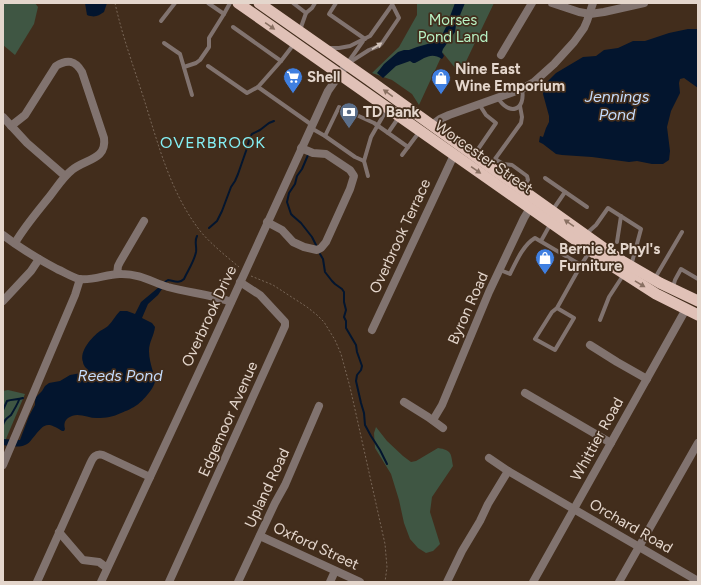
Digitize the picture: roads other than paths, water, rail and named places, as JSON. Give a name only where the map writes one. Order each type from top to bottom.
[{"type":"highway","name":"Worcester Street","points":[[238,3],[590,251],[627,270],[654,280],[698,301]]},
{"type":"highway","name":"Worcester Street","points":[[259,3],[347,64],[473,155],[493,163],[522,190],[585,235],[656,294],[698,315]]},
{"type":"street","points":[[501,55],[532,3]]},
{"type":"street","points":[[552,3],[590,14],[644,3]]},
{"type":"street","points":[[432,125],[449,115],[522,89],[540,78],[562,56],[584,28],[593,3]]},
{"type":"street","points":[[12,126],[25,115],[56,66],[61,63],[71,61],[76,63],[82,72],[105,144],[104,149],[100,154],[76,167],[65,176],[25,227],[15,243]]},
{"type":"street","name":"Overbrook Drive","points":[[100,582],[207,355],[301,148],[330,88],[347,64]]},
{"type":"street","points":[[3,117],[27,143],[65,176]]},
{"type":"street","points":[[267,222],[282,230],[289,238],[304,248],[317,250],[324,246],[336,221],[354,176],[326,154],[313,153],[301,148]]},
{"type":"street","name":"Overbrook Terrace","points":[[372,330],[454,155]]},
{"type":"street","name":"Byron Road","points":[[433,420],[442,405],[489,292],[530,208]]},
{"type":"street","points":[[117,274],[120,262],[144,221]]},
{"type":"street","points":[[3,235],[40,259],[80,279],[117,274],[136,276],[167,287],[220,298],[230,302]]},
{"type":"street","points":[[3,301],[40,259]]},
{"type":"street","points":[[3,465],[75,295],[80,279]]},
{"type":"street","name":"Edgemoor Avenue","points":[[169,582],[285,326],[283,320],[262,297],[254,290],[240,282]]},
{"type":"street","name":"Whittier Road","points":[[533,582],[686,309]]},
{"type":"street","points":[[590,345],[647,379]]},
{"type":"street","points":[[525,393],[611,443]]},
{"type":"street","points":[[404,402],[433,420],[442,428]]},
{"type":"street","name":"Upland Road","points":[[238,582],[275,503],[288,479],[319,406]]},
{"type":"street","points":[[619,582],[698,443]]},
{"type":"street","points":[[37,582],[94,456],[103,456],[150,476]]},
{"type":"street","name":"Orchard Road","points":[[489,458],[508,471],[698,581]]},
{"type":"street","points":[[447,582],[464,547],[508,471]]},
{"type":"street","points":[[59,532],[83,560],[99,562],[107,568]]},
{"type":"street","name":"Oxford Street","points":[[260,536],[360,582]]},
{"type":"street","points":[[330,582],[335,571]]},
{"type":"lane","points":[[161,21],[175,3]]},
{"type":"lane","points":[[208,3],[224,14]]},
{"type":"lane","points":[[184,67],[200,60],[209,47],[209,38],[230,3]]},
{"type":"lane","points":[[293,3],[306,12]]},
{"type":"lane","points":[[299,31],[306,12],[312,8],[315,3]]},
{"type":"lane","points":[[336,3],[329,14],[365,39]]},
{"type":"lane","points":[[347,64],[366,51],[380,45],[399,18],[392,4]]},
{"type":"lane","points":[[320,46],[339,48],[350,46],[365,39],[373,34],[392,4]]},
{"type":"lane","points":[[233,27],[281,61]]},
{"type":"lane","points":[[347,64],[365,39]]},
{"type":"lane","points":[[164,43],[180,54],[192,95]]},
{"type":"lane","points":[[208,66],[247,93],[258,86],[281,61],[294,43]]},
{"type":"lane","points":[[258,86],[355,157],[364,161]]},
{"type":"lane","points":[[522,89],[523,96],[520,106],[522,117],[521,123],[493,163],[512,165],[527,176],[528,180],[522,190]]},
{"type":"lane","points":[[498,98],[505,107],[510,109],[515,109],[520,106]]},
{"type":"lane","points":[[473,155],[496,123],[486,115],[479,104]]},
{"type":"lane","points":[[326,136],[339,107],[372,121],[408,147]]},
{"type":"lane","points":[[368,176],[364,161],[370,140],[387,108]]},
{"type":"lane","points":[[388,133],[399,117]]},
{"type":"lane","points":[[402,155],[420,131]]},
{"type":"lane","points":[[545,178],[587,207]]},
{"type":"lane","points":[[552,211],[565,192]]},
{"type":"lane","points":[[585,235],[596,225],[608,208],[641,229],[627,270],[609,297],[600,320]]},
{"type":"lane","points":[[617,242],[621,216]]},
{"type":"lane","points":[[541,241],[551,223]]},
{"type":"lane","points":[[654,280],[682,232]]},
{"type":"lane","points":[[500,270],[510,274],[519,256],[534,238],[581,265]]},
{"type":"lane","points":[[509,251],[519,256]]},
{"type":"lane","points":[[557,308],[574,318],[555,350],[535,338],[552,312],[557,308],[590,251]]},
{"type":"lane","points":[[672,289],[681,269],[698,279]]},
{"type":"water","points":[[85,3],[107,3],[104,12],[98,15],[90,16],[87,15]]},
{"type":"water","points":[[455,3],[465,3],[456,25],[455,32],[443,49],[442,52],[444,56],[442,59],[431,56],[415,63],[410,61],[396,66],[383,78],[377,73],[384,64],[398,52],[431,43],[442,35]]},
{"type":"water","name":"Jennings Pond","points":[[688,29],[698,29],[698,88],[684,78],[680,79],[680,93],[671,111],[667,127],[670,151],[669,160],[663,164],[652,164],[637,161],[629,162],[562,155],[556,154],[539,142],[540,136],[543,137],[549,122],[549,116],[543,94],[544,88],[548,81],[556,73],[583,57],[596,56],[604,50],[618,48],[633,41],[645,41],[669,33]]},
{"type":"water","name":"Reeds Pond","points":[[159,287],[162,289],[148,304],[142,318],[152,323],[155,327],[149,351],[155,381],[151,390],[142,400],[137,405],[109,417],[93,418],[78,415],[71,416],[65,422],[64,431],[48,425],[42,427],[29,443],[23,446],[3,445],[3,439],[20,440],[35,405],[36,397],[45,386],[49,383],[60,381],[70,375],[88,370],[83,363],[82,358],[87,345],[93,337],[108,326],[120,311],[127,311],[135,314],[141,302]]},
{"type":"waterway","points":[[209,228],[217,221],[222,211],[231,187],[238,174],[250,137],[252,134],[274,121]]},
{"type":"waterway","points":[[308,155],[297,176],[295,184],[289,193],[287,202],[291,214],[301,223],[312,237],[316,245]]},
{"type":"waterway","points":[[165,282],[168,280],[178,282],[184,279],[195,256],[197,236]]},
{"type":"waterway","points":[[320,254],[323,259],[325,272],[344,292],[346,310],[344,317],[346,321],[346,328],[356,345],[362,366],[357,375],[356,381],[364,413],[365,425],[387,464]]},
{"type":"waterway","points":[[3,410],[7,401],[23,398]]},
{"type":"waterway","points":[[3,425],[5,420],[11,415],[19,400]]},
{"type":"place","name":"Shell","points":[[293,94]]},
{"type":"place","name":"Nine East Wine Emporium","points":[[441,95]]},
{"type":"place","name":"TD Bank","points":[[349,129]]},
{"type":"place","name":"Bernie & Phyl's Furniture","points":[[545,275]]},
{"type":"district","name":"OVERBROOK","points":[[213,142]]},
{"type":"park label","name":"Morses Pond Land","points":[[453,28]]}]
